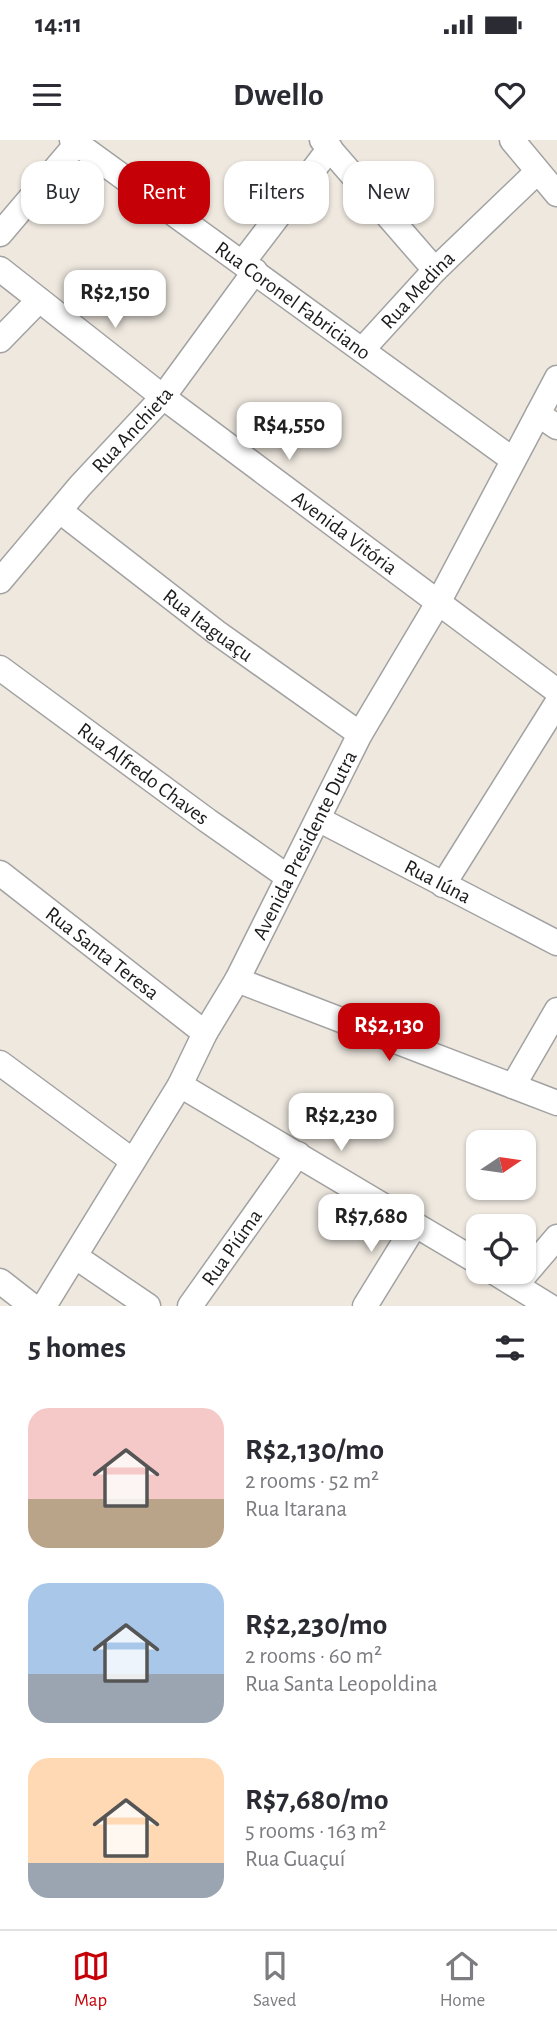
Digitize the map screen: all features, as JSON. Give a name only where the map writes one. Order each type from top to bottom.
[{"type":"street","points":[[512,140],[557,194]]},
{"type":"street","points":[[0,234],[77,141]]},
{"type":"street","name":"Rua Coronel Fabriciano","points":[[77,141],[513,459]]},
{"type":"street","points":[[326,144],[435,270]]},
{"type":"street","name":"Rua Anchieta","points":[[0,581],[80,486],[163,397],[326,144]]},
{"type":"street","name":"Rua Medina","points":[[362,350],[435,270],[537,172]]},
{"type":"street","name":"Avenida Vitória","points":[[0,269],[163,397],[557,691]]},
{"type":"street","points":[[0,340],[39,300]]},
{"type":"street","name":"Avenida Presidente Dutra","points":[[44,1306],[180,1085],[205,1033],[237,980],[359,734],[438,603],[513,459],[548,421],[557,378]]},
{"type":"street","name":"Rua Itaguaçu","points":[[60,511],[216,632],[359,734]]},
{"type":"street","name":"Rua Alfredo Chaves","points":[[0,668],[288,877]]},
{"type":"street","points":[[443,885],[557,703]]},
{"type":"street","name":"Rua Iúna","points":[[318,820],[557,943]]},
{"type":"street","name":"Rua Santa Teresa","points":[[0,873],[205,1033]]},
{"type":"street","points":[[237,980],[557,1103]]},
{"type":"street","points":[[513,1086],[557,1010]]},
{"type":"street","points":[[0,1063],[133,1161]]},
{"type":"street","points":[[180,1085],[466,1255]]},
{"type":"street","name":"Rua Piúma","points":[[190,1306],[298,1154]]},
{"type":"street","points":[[365,1306],[415,1225]]},
{"type":"street","points":[[549,1306],[516,1285],[557,1237]]},
{"type":"street","points":[[76,1257],[148,1306]]},
{"type":"street","points":[[0,1281],[32,1306]]}]
